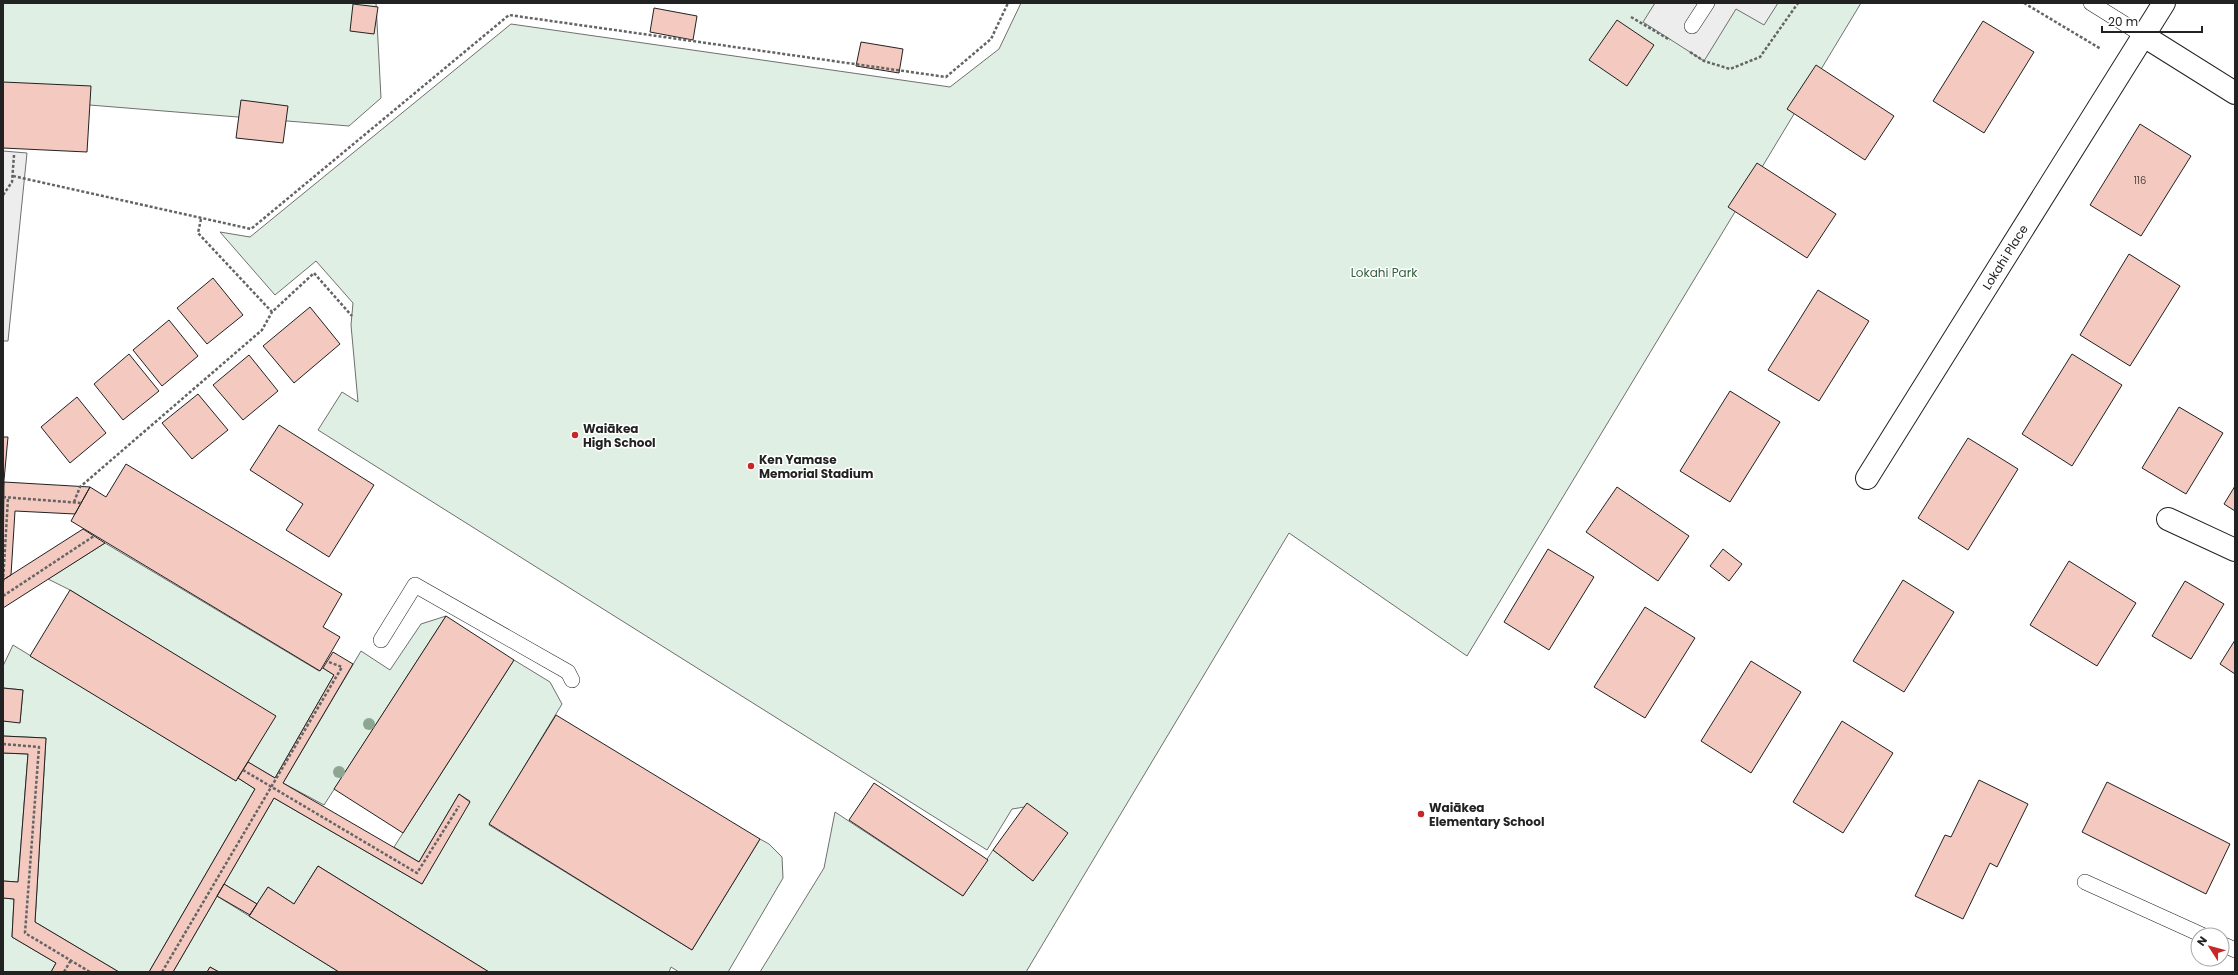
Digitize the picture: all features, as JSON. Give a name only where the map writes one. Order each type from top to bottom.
[{"type":"street","name":"Lokahi Place","points":[[1867,478],[2164,3]]},
{"type":"street","points":[[2144,36],[2235,93]]},
{"type":"street","points":[[2168,519],[2235,550]]},
{"type":"lane","points":[[1692,26],[1707,3]]},
{"type":"lane","points":[[2091,3],[2144,36]]},
{"type":"lane","points":[[381,640],[416,585],[568,672],[572,680]]},
{"type":"lane","points":[[2085,882],[2190,930]]},
{"type":"path","points":[[12,176],[251,229],[509,15],[946,77],[991,39],[1008,3]]},
{"type":"path","points":[[1686,49],[1704,60],[1730,69],[1760,57],[1798,3]]},
{"type":"path","points":[[2024,3],[2125,64]]},
{"type":"path","points":[[1631,16],[1673,41]]},
{"type":"path","points":[[3,195],[12,182],[14,155]]},
{"type":"path","points":[[201,219],[198,233],[272,312]]},
{"type":"path","points":[[74,502],[80,487],[262,330],[272,312],[314,273],[352,316]]},
{"type":"path","points":[[3,497],[82,503]]},
{"type":"path","points":[[3,582],[8,498]]},
{"type":"path","points":[[3,596],[94,536]]},
{"type":"path","points":[[162,972],[342,667],[326,660]]},
{"type":"path","points":[[3,744],[39,747],[25,933],[90,972]]},
{"type":"path","points":[[243,770],[418,874],[459,806]]},
{"type":"path","points":[[64,972],[71,960]]},
{"type":"green space","points":[[3,3],[376,3],[381,98],[349,126],[3,98]]},
{"type":"green space","name":"Lokahi Park","points":[[1021,3],[1861,3],[1467,656],[1289,533],[1026,972],[760,972],[824,868],[835,812],[963,896],[993,850],[1033,881],[1031,806],[1012,809],[987,850],[318,430],[342,392],[358,402],[351,325],[353,303],[316,261],[275,295],[220,232],[250,237],[511,24],[950,87],[999,49]]},
{"type":"green space","points":[[105,543],[319,671],[323,668],[334,675],[275,778],[248,762],[275,716],[70,590],[48,579]]},
{"type":"green space","points":[[446,616],[324,805],[283,783],[361,651],[390,670],[421,624]]},
{"type":"green space","points":[[13,645],[236,781],[238,778],[255,789],[149,972],[119,972],[35,922],[46,738],[3,736],[3,721],[20,722],[23,690],[3,688],[3,666]]},
{"type":"green space","points":[[514,660],[550,682],[562,704],[489,825],[692,950],[760,839],[769,844],[782,857],[783,878],[728,972],[679,972],[671,967],[669,972],[489,972],[318,866],[294,904],[268,887],[257,904],[224,884],[274,798],[422,884],[470,801],[459,794],[419,862],[394,847]]},
{"type":"green space","points":[[3,753],[28,754],[18,882],[3,881]]},
{"type":"green space","points":[[217,896],[339,972],[219,972],[210,967],[207,972],[173,972]]},
{"type":"green space","points":[[3,898],[14,899],[12,937],[56,963],[51,972],[3,972]]},
{"type":"shaded area","points":[[1655,3],[1778,3],[1764,25],[1736,9],[1704,61],[1643,22]]},
{"type":"shaded area","points":[[3,151],[27,153],[8,341],[3,341]]},
{"type":"building","points":[[353,4],[378,7],[374,34],[350,31]]},
{"type":"building","points":[[654,8],[697,16],[693,40],[650,32]]},
{"type":"building","points":[[1617,20],[1654,45],[1627,86],[1589,60]]},
{"type":"building","points":[[1983,21],[2034,52],[1984,133],[1933,101]]},
{"type":"building","points":[[861,42],[903,49],[899,73],[856,66]]},
{"type":"building","points":[[1816,65],[1894,116],[1865,160],[1787,109]]},
{"type":"building","points":[[3,82],[91,86],[87,152],[3,148]]},
{"type":"building","points":[[241,100],[288,106],[283,143],[236,138]]},
{"type":"building","points":[[2140,124],[2191,156],[2141,236],[2090,205]]},
{"type":"building","points":[[1757,163],[1836,214],[1807,258],[1728,207]]},
{"type":"building","points":[[2129,254],[2180,286],[2130,366],[2080,335]]},
{"type":"building","points":[[213,278],[243,315],[207,344],[177,308]]},
{"type":"building","points":[[1818,290],[1869,321],[1819,401],[1768,370]]},
{"type":"building","points":[[310,307],[340,344],[294,383],[263,346]]},
{"type":"building","points":[[169,320],[198,356],[162,386],[133,350]]},
{"type":"building","points":[[129,354],[159,391],[123,420],[94,384]]},
{"type":"building","points":[[2072,354],[2122,385],[2072,466],[2022,434]]},
{"type":"building","points":[[249,355],[278,391],[243,420],[213,385]]},
{"type":"building","points":[[1730,391],[1780,422],[1730,502],[1680,471]]},
{"type":"building","points":[[198,394],[228,430],[192,459],[162,423]]},
{"type":"building","points":[[77,397],[106,433],[70,463],[41,427]]},
{"type":"building","points":[[2179,407],[2223,433],[2186,494],[2142,468]]},
{"type":"building","points":[[279,425],[374,485],[329,557],[286,530],[303,504],[250,470]]},
{"type":"building","points":[[3,437],[8,437],[3,491]]},
{"type":"building","points":[[1968,438],[2018,469],[1968,550],[1918,518]]},
{"type":"building","points":[[126,464],[342,594],[323,627],[340,637],[320,671],[71,521],[90,487],[106,497]]},
{"type":"building","points":[[4,482],[90,487],[75,514],[15,511],[11,575],[3,580]]},
{"type":"building","points":[[2235,486],[2235,511],[2224,504]]},
{"type":"building","points":[[1617,487],[1689,536],[1658,581],[1586,532]]},
{"type":"building","points":[[83,529],[105,543],[3,608],[3,580]]},
{"type":"building","points":[[1548,549],[1594,577],[1549,650],[1504,622]]},
{"type":"building","points":[[1723,549],[1742,564],[1729,581],[1710,566]]},
{"type":"building","points":[[2069,561],[2136,603],[2097,666],[2030,625]]},
{"type":"building","points":[[1903,580],[1954,612],[1904,692],[1853,661]]},
{"type":"building","points":[[2185,581],[2224,604],[2191,659],[2152,636]]},
{"type":"building","points":[[70,590],[276,716],[236,781],[30,656]]},
{"type":"building","points":[[1645,607],[1695,638],[1645,718],[1594,687]]},
{"type":"building","points":[[446,616],[514,660],[403,833],[334,789]]},
{"type":"building","points":[[2235,640],[2235,674],[2220,664]]},
{"type":"building","points":[[333,652],[353,664],[283,783],[419,862],[459,794],[470,802],[422,884],[274,798],[173,972],[149,972],[255,789],[238,778],[248,762],[275,778],[334,675],[323,668]]},
{"type":"building","points":[[1751,661],[1801,692],[1751,773],[1701,741]]},
{"type":"building","points":[[3,688],[23,690],[20,723],[3,721]]},
{"type":"building","points":[[556,715],[760,839],[692,950],[489,824]]},
{"type":"building","points":[[1842,721],[1893,753],[1843,833],[1793,802]]},
{"type":"building","points":[[3,736],[46,738],[35,922],[119,972],[51,972],[56,963],[12,937],[14,899],[3,898],[3,881],[18,882],[28,754],[3,753]]},
{"type":"building","points":[[1979,780],[2028,804],[1997,867],[1990,863],[1963,919],[1915,896],[1945,835],[1951,837]]},
{"type":"building","points":[[2107,782],[2230,844],[2206,894],[2082,832]]},
{"type":"building","points":[[874,783],[988,860],[963,896],[849,820]]},
{"type":"building","points":[[1027,803],[1068,833],[1033,881],[993,850]]},
{"type":"building","points":[[318,866],[489,972],[339,972],[249,916],[268,887],[294,904]]},
{"type":"building","points":[[224,884],[257,904],[250,915],[217,896]]},
{"type":"building","points":[[210,967],[219,972],[207,972]]},
{"type":"place","name":"Waiākea High School","points":[[575,435]]},
{"type":"place","name":"Ken Yamase Memorial Stadium","points":[[751,466]]},
{"type":"place","name":"Waiākea Elementary School","points":[[1421,814]]}]
